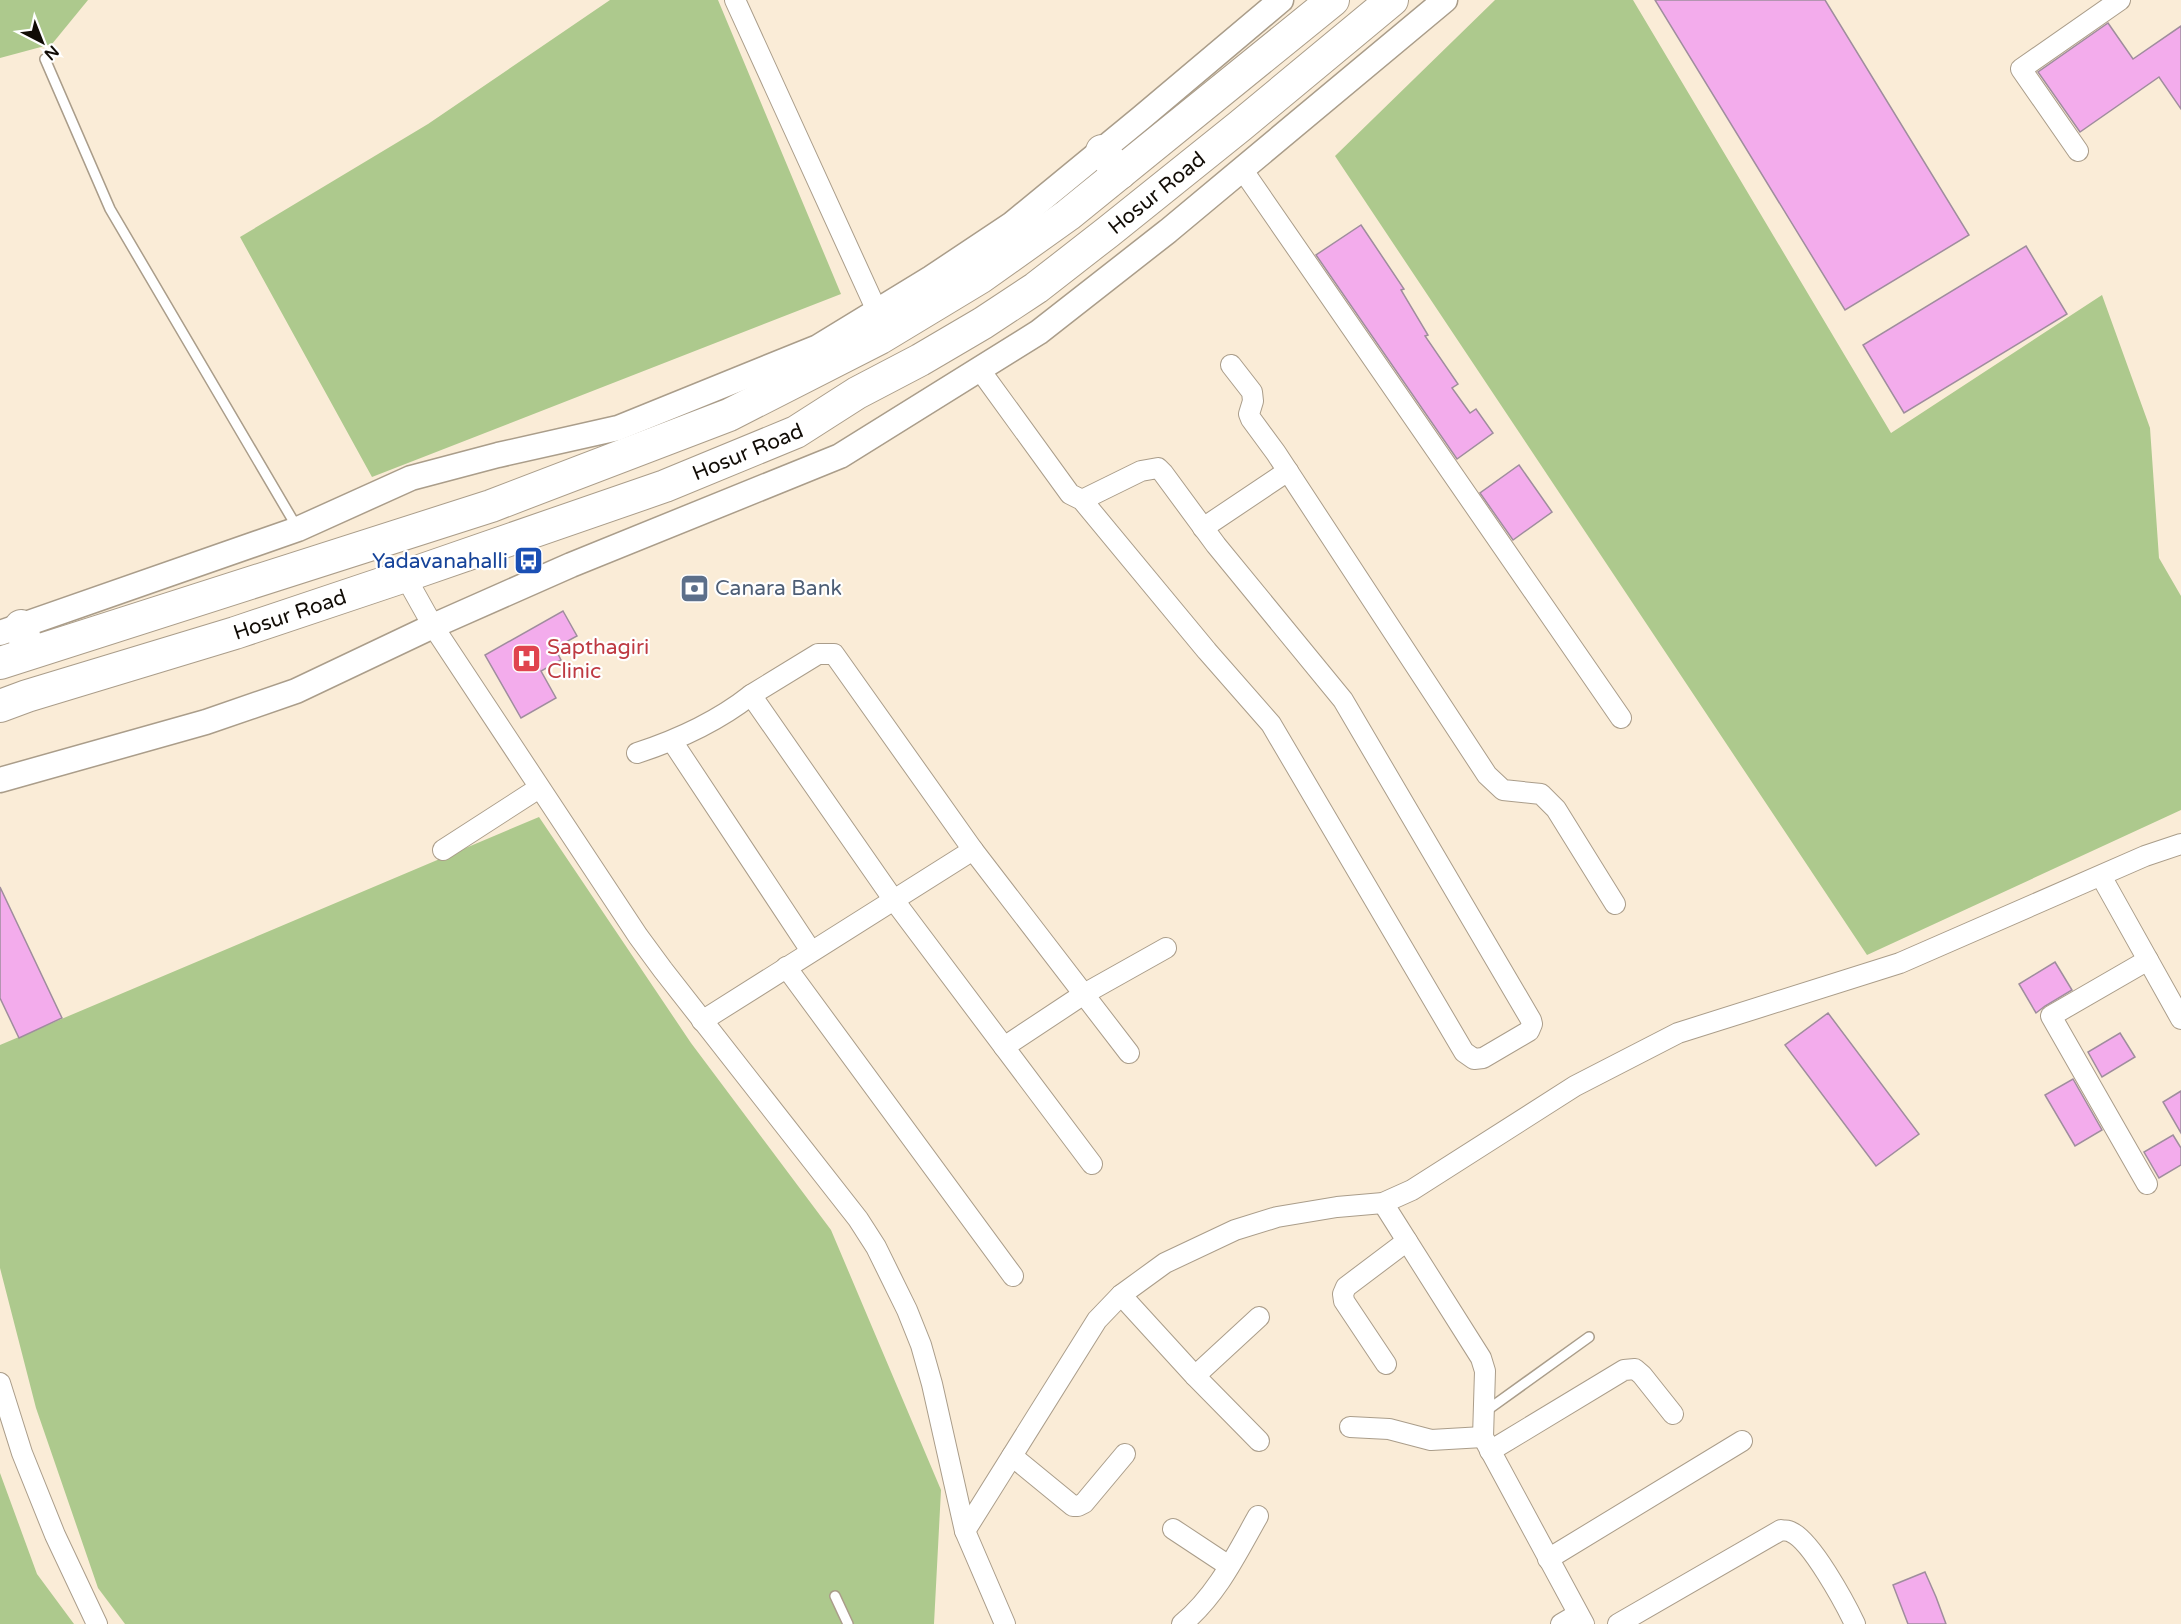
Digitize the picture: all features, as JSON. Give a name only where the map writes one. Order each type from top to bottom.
[{"type":"highway","name":"Hosur Road","points":[[12,644],[491,506],[729,415],[880,338],[981,277],[1068,215],[1111,162],[1333,0]]},
{"type":"highway","name":"Hosur Road","points":[[0,706],[235,633],[405,576],[665,486],[796,432],[857,393],[920,360],[1036,288],[1392,0]]},
{"type":"street","points":[[735,0],[877,311]]},
{"type":"street","points":[[12,644],[298,529],[411,478],[498,455],[618,428],[818,347],[931,278],[1111,162],[1281,0]]},
{"type":"street","points":[[0,780],[206,722],[296,691],[433,626],[571,565],[840,456],[1039,332],[1168,231],[1445,0]]},
{"type":"street","points":[[2078,151],[2021,69],[2120,0]]},
{"type":"street","points":[[1242,169],[1621,718]]},
{"type":"street","points":[[1231,365],[1252,392],[1253,401],[1249,414],[1251,419],[1288,471],[1487,775],[1503,789],[1540,794],[1556,809],[1615,904]]},
{"type":"street","points":[[980,370],[1070,494],[1082,500],[1271,724],[1464,1052],[1474,1059],[1483,1058],[1529,1031],[1531,1020],[1343,700],[1203,528],[1158,468],[1142,471],[1082,500]]},
{"type":"street","points":[[1203,528],[1288,471]]},
{"type":"street","points":[[405,576],[433,626],[638,936],[858,1219],[876,1247],[907,1310],[921,1345],[965,1531],[1005,1624]]},
{"type":"street","points":[[637,753],[672,741],[739,704],[751,694],[818,654],[834,654],[973,850],[1129,1053]]},
{"type":"street","points":[[751,694],[893,899],[1092,1164]]},
{"type":"street","points":[[672,741],[812,951]]},
{"type":"street","points":[[443,850],[539,788]]},
{"type":"street","points":[[965,1531],[1097,1320],[1121,1295],[1165,1263],[1235,1230],[1278,1217],[1337,1207],[1383,1203],[1412,1190],[1575,1086],[1678,1033],[1900,963],[2145,856],[2181,844]]},
{"type":"street","points":[[702,1021],[973,850]]},
{"type":"street","points":[[2101,876],[2181,1018]]},
{"type":"street","points":[[1004,1047],[1084,994],[1166,948]]},
{"type":"street","points":[[2147,1184],[2051,1016],[2148,960]]},
{"type":"street","points":[[786,968],[1013,1276]]},
{"type":"street","points":[[1383,1203],[1481,1358],[1485,1371],[1486,1444],[1548,1559],[1574,1621]]},
{"type":"street","points":[[1386,1364],[1344,1301],[1343,1294],[1346,1287],[1407,1241]]},
{"type":"street","points":[[1121,1295],[1195,1376],[1259,1441]]},
{"type":"street","points":[[1195,1376],[1259,1317]]},
{"type":"street","points":[[1350,1427],[1389,1429],[1431,1440],[1486,1444],[1624,1370],[1635,1369],[1673,1414]]},
{"type":"street","points":[[0,1383],[22,1453],[51,1525],[97,1624]]},
{"type":"street","points":[[1548,1559],[1742,1442]]},
{"type":"street","points":[[1012,1456],[1073,1506],[1078,1506],[1084,1503],[1125,1454]]},
{"type":"street","points":[[1182,1624],[1198,1610],[1220,1582],[1258,1516]]},
{"type":"street","points":[[1173,1529],[1229,1566]]},
{"type":"street","points":[[1618,1624],[1781,1530],[1791,1532],[1802,1541],[1824,1569],[1855,1624]]},
{"type":"lane","points":[[45,59],[110,209],[298,529]]},
{"type":"lane","points":[[1484,1413],[1588,1337]]},
{"type":"lane","points":[[835,1596],[848,1624]]},
{"type":"green space","points":[[0,0],[88,0],[52,44],[0,58]]},
{"type":"green space","points":[[610,0],[718,0],[841,294],[372,477],[240,237],[428,124]]},
{"type":"green space","points":[[1495,0],[1633,0],[1891,433],[2102,295],[2150,428],[2159,558],[2181,596],[2181,810],[1867,955],[1335,156]]},
{"type":"green space","points":[[539,817],[691,1043],[831,1230],[941,1490],[934,1624],[125,1624],[98,1588],[36,1408],[0,1268],[0,1045]]},
{"type":"green space","points":[[0,1473],[37,1574],[74,1624],[0,1624]]},
{"type":"building","points":[[1655,0],[1825,0],[1969,235],[1845,310]]},
{"type":"building","points":[[2108,23],[2133,59],[2181,26],[2181,109],[2159,77],[2080,132],[2038,72]]},
{"type":"building","points":[[1361,225],[1404,289],[1401,290],[1428,335],[1425,336],[1458,384],[1452,388],[1470,413],[1476,409],[1493,433],[1457,459],[1316,255]]},
{"type":"building","points":[[2026,246],[2067,314],[1904,413],[1863,345]]},
{"type":"building","points":[[1519,465],[1552,512],[1513,540],[1480,493]]},
{"type":"building","points":[[563,611],[577,636],[555,648],[561,660],[541,671],[556,698],[521,718],[485,655]]},
{"type":"building","points":[[0,887],[62,1018],[19,1038],[0,998]]},
{"type":"building","points":[[2055,962],[2072,990],[2036,1013],[2019,984]]},
{"type":"building","points":[[1828,1013],[1919,1134],[1876,1166],[1785,1045]]},
{"type":"building","points":[[2120,1033],[2135,1057],[2102,1077],[2088,1052]]},
{"type":"building","points":[[2073,1079],[2102,1130],[2075,1146],[2045,1095]]},
{"type":"building","points":[[2181,1091],[2181,1133],[2163,1102]]},
{"type":"building","points":[[2173,1135],[2181,1148],[2181,1165],[2159,1178],[2144,1152]]},
{"type":"building","points":[[1925,1572],[1946,1624],[1908,1624],[1893,1585]]},
{"type":"place","name":"Yadavanahalli","points":[[529,561]]},
{"type":"place","name":"Canara Bank","points":[[694,588]]},
{"type":"place","name":"Sapthagiri Clinic","points":[[526,659]]}]
